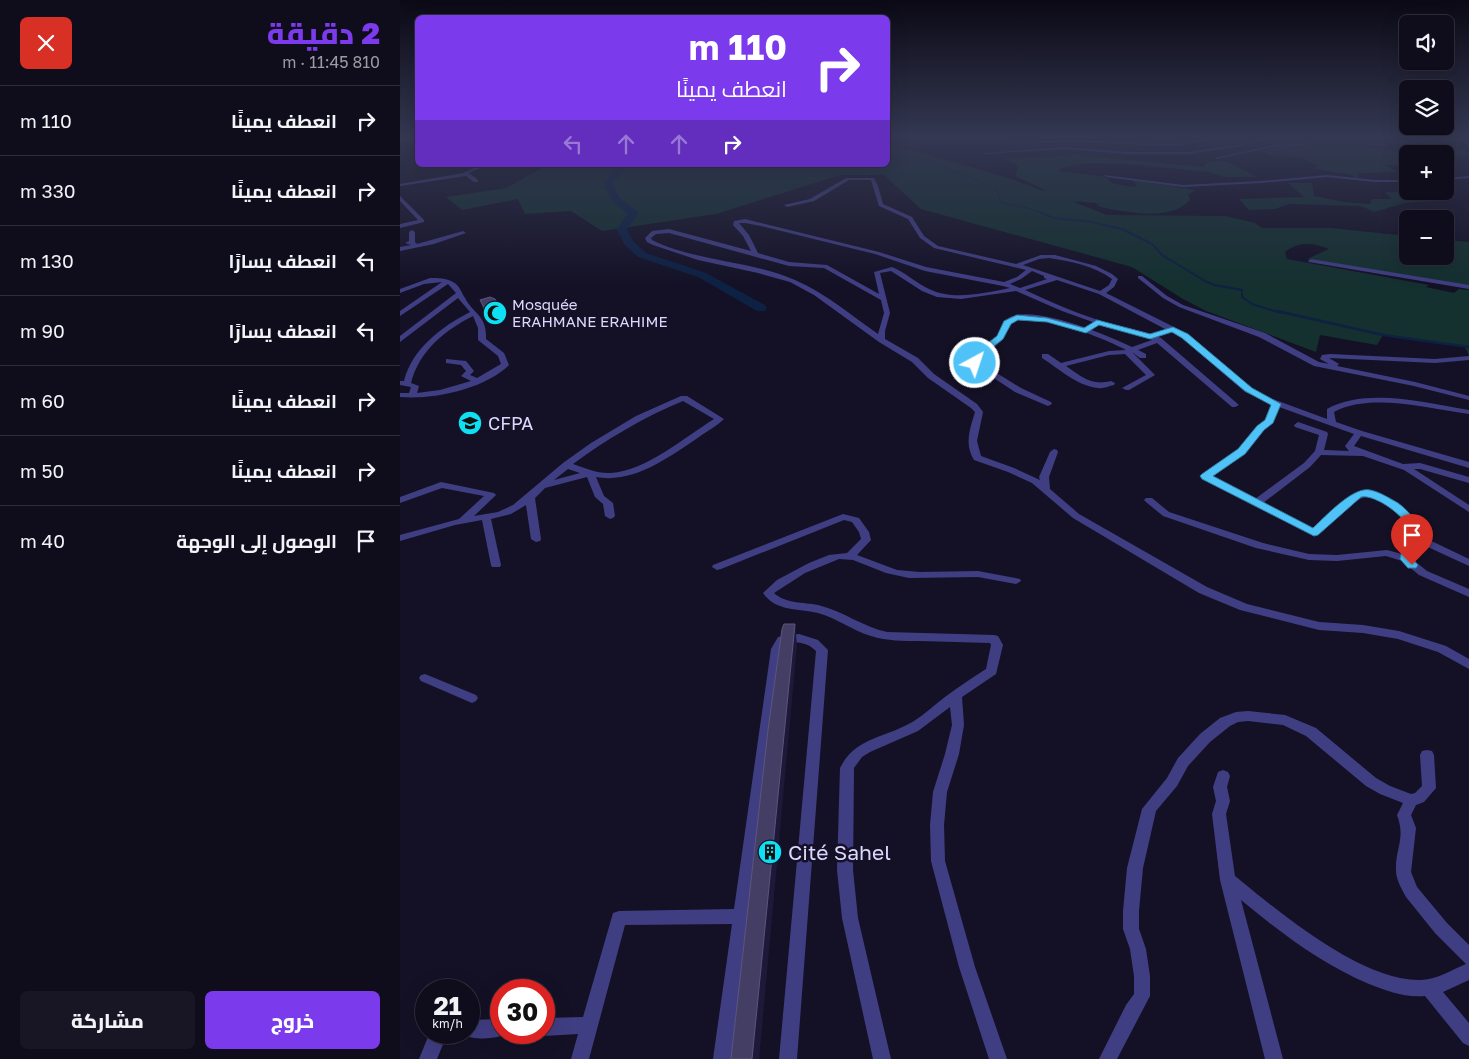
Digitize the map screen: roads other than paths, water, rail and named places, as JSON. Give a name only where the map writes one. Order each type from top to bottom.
[{"type":"street","points":[[787,205],[812,200],[835,186]]},
{"type":"street","points":[[877,186],[878,199],[881,206],[909,218],[913,222],[918,234],[928,242],[948,250],[1018,266],[1101,293],[1185,336],[1248,390],[1276,404],[1359,433],[1469,465]]},
{"type":"street","points":[[400,198],[422,221],[400,226]]},
{"type":"street","points":[[756,254],[752,250],[746,235],[736,225],[736,222],[745,221],[770,226],[877,253],[925,269],[1004,284],[1064,310],[1158,340],[1235,405]]},
{"type":"street","points":[[883,299],[825,266],[790,264],[669,231],[654,232],[648,238],[649,241],[655,244],[700,259],[759,271],[792,281],[816,294],[882,340],[915,360],[931,376],[974,406],[979,412],[972,432],[972,447],[977,458],[1034,481],[1076,516],[1204,590],[1244,607],[1319,626],[1363,629],[1399,635],[1436,646],[1468,666]]},
{"type":"street","points":[[412,232],[412,242],[408,243],[420,246]]},
{"type":"street","points":[[400,250],[463,233]]},
{"type":"street","points":[[1018,266],[1049,256],[1096,268],[1115,278],[1112,286],[1101,293]]},
{"type":"street","points":[[1311,261],[1469,288]]},
{"type":"street","points":[[882,340],[881,331],[887,313],[877,272],[892,269],[927,291],[942,296],[963,296],[1019,290],[1057,278]]},
{"type":"street","points":[[1004,284],[1030,270]]},
{"type":"street","points":[[1140,277],[1181,306],[1262,335],[1317,364],[1469,398]]},
{"type":"street","points":[[400,291],[427,280],[447,282],[458,289],[460,298],[474,313],[483,328],[482,340],[501,355],[506,364],[478,381],[444,391],[424,395],[400,394]]},
{"type":"street","points":[[400,314],[447,282]]},
{"type":"street","points":[[400,340],[460,293]]},
{"type":"street","points":[[412,395],[415,386],[404,383],[420,354],[458,320],[474,313]]},
{"type":"street","points":[[1048,404],[1018,390],[975,363],[976,356],[1000,338],[1007,322],[1017,318],[1047,320],[1086,331],[1143,356]]},
{"type":"street","points":[[1086,331],[1097,322]]},
{"type":"street","points":[[1150,336],[1173,329]]},
{"type":"street","points":[[1058,366],[1109,353],[1130,350],[1158,340]]},
{"type":"street","points":[[1126,388],[1151,375],[1130,350]]},
{"type":"street","points":[[1045,356],[1081,380],[1093,385],[1099,386],[1111,383]]},
{"type":"street","points":[[1362,373],[1324,360],[1325,357],[1436,361],[1469,358]]},
{"type":"street","points":[[449,361],[463,363],[470,371],[465,376],[478,381]]},
{"type":"street","points":[[400,538],[460,522],[507,513],[566,465],[666,404],[684,398],[720,419],[650,464],[612,476],[590,473],[566,465]]},
{"type":"street","points":[[1332,424],[1330,411],[1337,405],[1352,401],[1426,404],[1469,412]]},
{"type":"street","points":[[1276,404],[1270,421],[1260,428],[1242,452],[1206,476],[1314,537],[1358,495],[1367,492],[1400,509],[1414,528],[1415,537],[1407,550],[1406,559]]},
{"type":"street","points":[[1256,503],[1306,465],[1319,452],[1324,434],[1298,425]]},
{"type":"street","points":[[1359,433],[1349,446],[1352,449],[1411,470],[1469,509]]},
{"type":"street","points":[[1046,491],[1044,477],[1054,452]]},
{"type":"street","points":[[1319,452],[1371,456]]},
{"type":"street","points":[[1400,466],[1420,466],[1469,480]]},
{"type":"street","points":[[539,488],[590,473]]},
{"type":"street","points":[[590,473],[600,497],[608,503],[610,516]]},
{"type":"street","points":[[400,500],[440,485],[491,495],[460,522]]},
{"type":"street","points":[[530,496],[536,539]]},
{"type":"street","points":[[1149,500],[1166,514],[1260,546],[1309,557],[1337,558],[1387,553],[1406,559],[1423,572],[1469,592]]},
{"type":"street","points":[[486,516],[496,565]]},
{"type":"street","points":[[717,567],[843,517],[856,520],[864,532],[866,540],[851,555]]},
{"type":"street","points":[[1415,537],[1469,563]]},
{"type":"street","points":[[882,1059],[850,918],[845,870],[847,768],[851,758],[861,750],[908,731],[925,721],[992,671],[997,645],[994,639],[887,636],[818,609],[783,604],[768,593],[772,587],[793,575],[836,556],[851,555],[897,573],[930,576],[988,575],[1016,582]]},
{"type":"street","points":[[722,1059],[776,649],[782,640],[798,637],[815,642],[822,650],[788,1059]]},
{"type":"street","points":[[425,678],[472,698]]},
{"type":"street","points":[[956,696],[958,725],[952,754],[940,792],[936,825],[938,861],[967,967],[998,1059]]},
{"type":"street","points":[[1108,1059],[1132,1011],[1142,996],[1142,976],[1138,949],[1131,929],[1131,911],[1135,868],[1149,809],[1172,782],[1183,762],[1205,738],[1225,722],[1236,718],[1248,716],[1285,720],[1311,732],[1371,782],[1385,790],[1411,800],[1420,798],[1429,788],[1427,755]]},
{"type":"street","points":[[1223,776],[1220,787],[1223,801],[1219,814],[1228,880],[1274,1059]]},
{"type":"street","points":[[1411,800],[1404,815],[1409,828],[1403,872],[1411,892],[1441,928],[1469,957]]},
{"type":"street","points":[[1228,880],[1326,956],[1361,973],[1398,986],[1429,988],[1469,971]]},
{"type":"street","points":[[580,1059],[619,918],[740,916]]},
{"type":"street","points":[[1429,988],[1469,1037]]},
{"type":"street","points":[[555,1027],[590,1026]]},
{"type":"street","points":[[428,1059],[434,1044]]},
{"type":"waterway","points":[[609,186],[615,199],[634,213],[622,229],[628,242],[642,255],[702,275],[761,308]]},
{"type":"waterway","points":[[992,186],[996,188],[1001,203],[1028,208],[1045,214]]},
{"type":"waterway","points":[[1041,213],[1054,218],[1092,222],[1122,229],[1152,244],[1162,255],[1205,281],[1214,285],[1242,290],[1242,297],[1252,304],[1281,313]]},
{"type":"waterway","points":[[1277,311],[1383,335],[1469,347]]},
{"type":"place","name":"Mosquée ERAHMANE ERAHIME","points":[[495,313]]},
{"type":"place","name":"CFPA","points":[[470,423]]},
{"type":"place","name":"Cité Sahel","points":[[770,852]]}]
